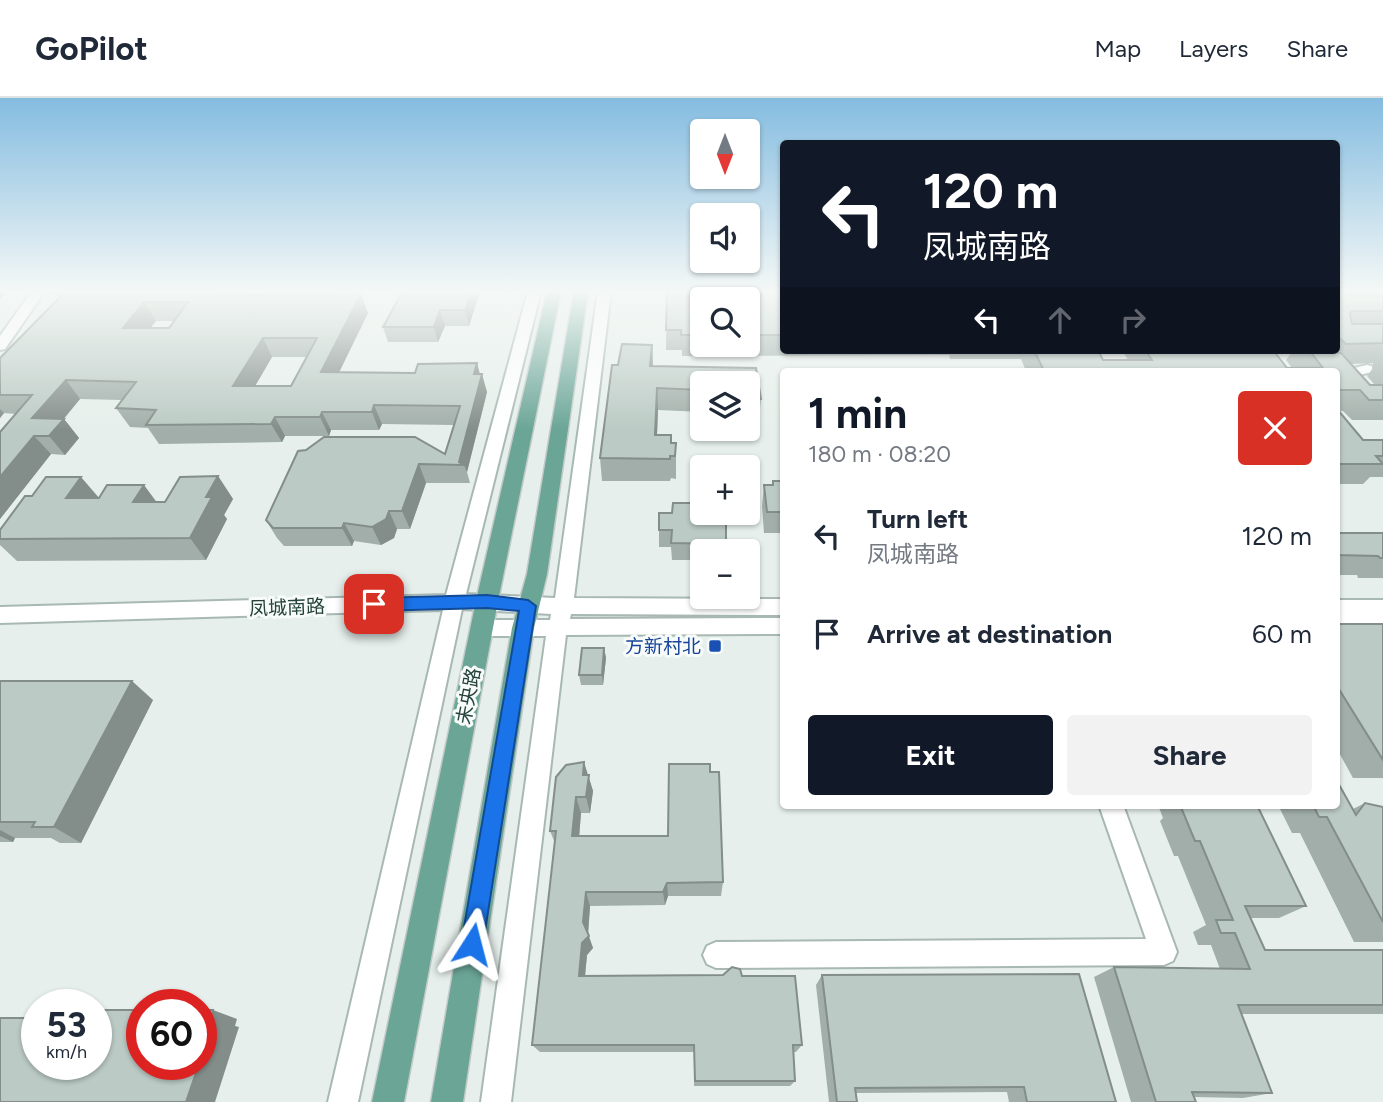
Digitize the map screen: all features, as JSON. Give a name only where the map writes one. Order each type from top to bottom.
[{"type":"main road","name":"未央路","points":[[388,1102],[481,628],[544,338]]},
{"type":"main road","points":[[447,1102],[525,617],[537,574],[574,338]]},
{"type":"street","points":[[343,1102],[379,952],[454,602],[522,338]]},
{"type":"street","points":[[496,1102],[558,627],[570,575],[599,338]]},
{"type":"street","points":[[1340,375],[1367,369]]},
{"type":"street","name":"凤城南路","points":[[0,615],[487,601],[558,627],[780,626]]},
{"type":"street","name":"凤城南路","points":[[481,628],[563,606],[780,607]]},
{"type":"street","points":[[1340,608],[1383,608]]},
{"type":"street","points":[[1340,624],[1383,624]]},
{"type":"street","points":[[716,955],[1164,952],[1112,809]]},
{"type":"building","points":[[20,338],[339,338],[321,372],[415,373],[418,364],[477,363],[474,374],[482,374],[459,462],[464,465],[419,464],[402,511],[389,511],[386,519],[372,527],[344,523],[342,528],[273,528],[266,520],[298,451],[306,450],[324,437],[415,437],[445,454],[460,406],[374,405],[372,412],[322,412],[320,417],[275,417],[271,424],[146,425],[156,410],[116,408],[136,382],[66,380],[32,418],[64,419],[49,436],[34,436],[0,477],[0,432],[32,395],[0,395],[0,358]],"holes":[[[263,338],[317,338],[291,386],[233,386]]]},
{"type":"building","points":[[1340,338],[1383,338],[1383,343],[1346,344]]},
{"type":"building","points":[[622,344],[652,345],[650,366],[756,368],[756,371],[690,371],[690,389],[657,388],[655,435],[671,435],[671,443],[676,443],[675,456],[670,456],[670,459],[600,458],[612,365],[618,365]]},
{"type":"building","points":[[1341,353],[1370,385],[1383,385],[1383,400],[1369,400],[1360,390],[1340,390],[1340,368],[1323,368],[1312,354]]},
{"type":"building","points":[[1036,354],[1100,354],[1103,360],[1152,360],[1148,354],[1276,354],[1287,368],[1043,368]]},
{"type":"building","points":[[1340,413],[1363,440],[1383,440],[1383,456],[1376,456],[1383,464],[1340,464]]},
{"type":"building","points":[[218,476],[206,497],[212,497],[190,538],[0,539],[0,530],[25,496],[32,496],[46,477],[81,477],[66,498],[99,498],[107,485],[144,485],[133,502],[165,502],[180,477]]},
{"type":"building","points":[[773,481],[780,481],[780,512],[767,512],[764,485],[773,485]]},
{"type":"building","points":[[673,503],[690,503],[690,525],[726,525],[726,539],[690,539],[690,543],[671,543],[672,530],[659,530],[659,513],[672,513]]},
{"type":"building","points":[[1340,533],[1383,533],[1383,558],[1340,555]]},
{"type":"building","points":[[1340,624],[1383,624],[1383,760],[1340,691]]},
{"type":"building","points":[[582,648],[604,648],[602,675],[579,675]]},
{"type":"building","points":[[0,681],[132,681],[54,827],[32,827],[35,822],[0,822]]},
{"type":"building","points":[[584,762],[583,775],[589,775],[586,797],[576,797],[572,836],[668,836],[669,764],[710,764],[710,772],[719,772],[723,882],[667,883],[663,892],[586,892],[583,922],[589,936],[582,943],[579,976],[723,975],[732,967],[740,969],[742,976],[795,976],[802,1045],[793,1045],[795,1081],[695,1081],[694,1045],[532,1045],[556,831],[550,831],[556,777],[566,765]]},
{"type":"building","points":[[1340,786],[1356,815],[1365,803],[1383,807],[1383,922],[1327,817],[1319,817],[1315,809],[1340,809]]},
{"type":"building","points":[[1182,809],[1259,809],[1306,906],[1245,906],[1265,950],[1383,950],[1383,1005],[1238,1005],[1272,1093],[1192,1092],[1196,1102],[1156,1102],[1114,967],[1250,969],[1235,933],[1221,933],[1216,920],[1233,920],[1200,841],[1195,841]]},
{"type":"building","points":[[1079,974],[1116,1102],[1027,1102],[1024,1087],[855,1088],[857,1102],[837,1102],[822,975]]},
{"type":"building","points":[[112,1010],[126,1010],[126,1080],[194,1080],[186,1102],[0,1102],[0,1018],[21,1018],[21,1080],[112,1080]]},
{"type":"place","name":"方新村北","points":[[715,646]]},
{"type":"route","points":[[374,604],[487,601],[528,606],[472,944]]}]
